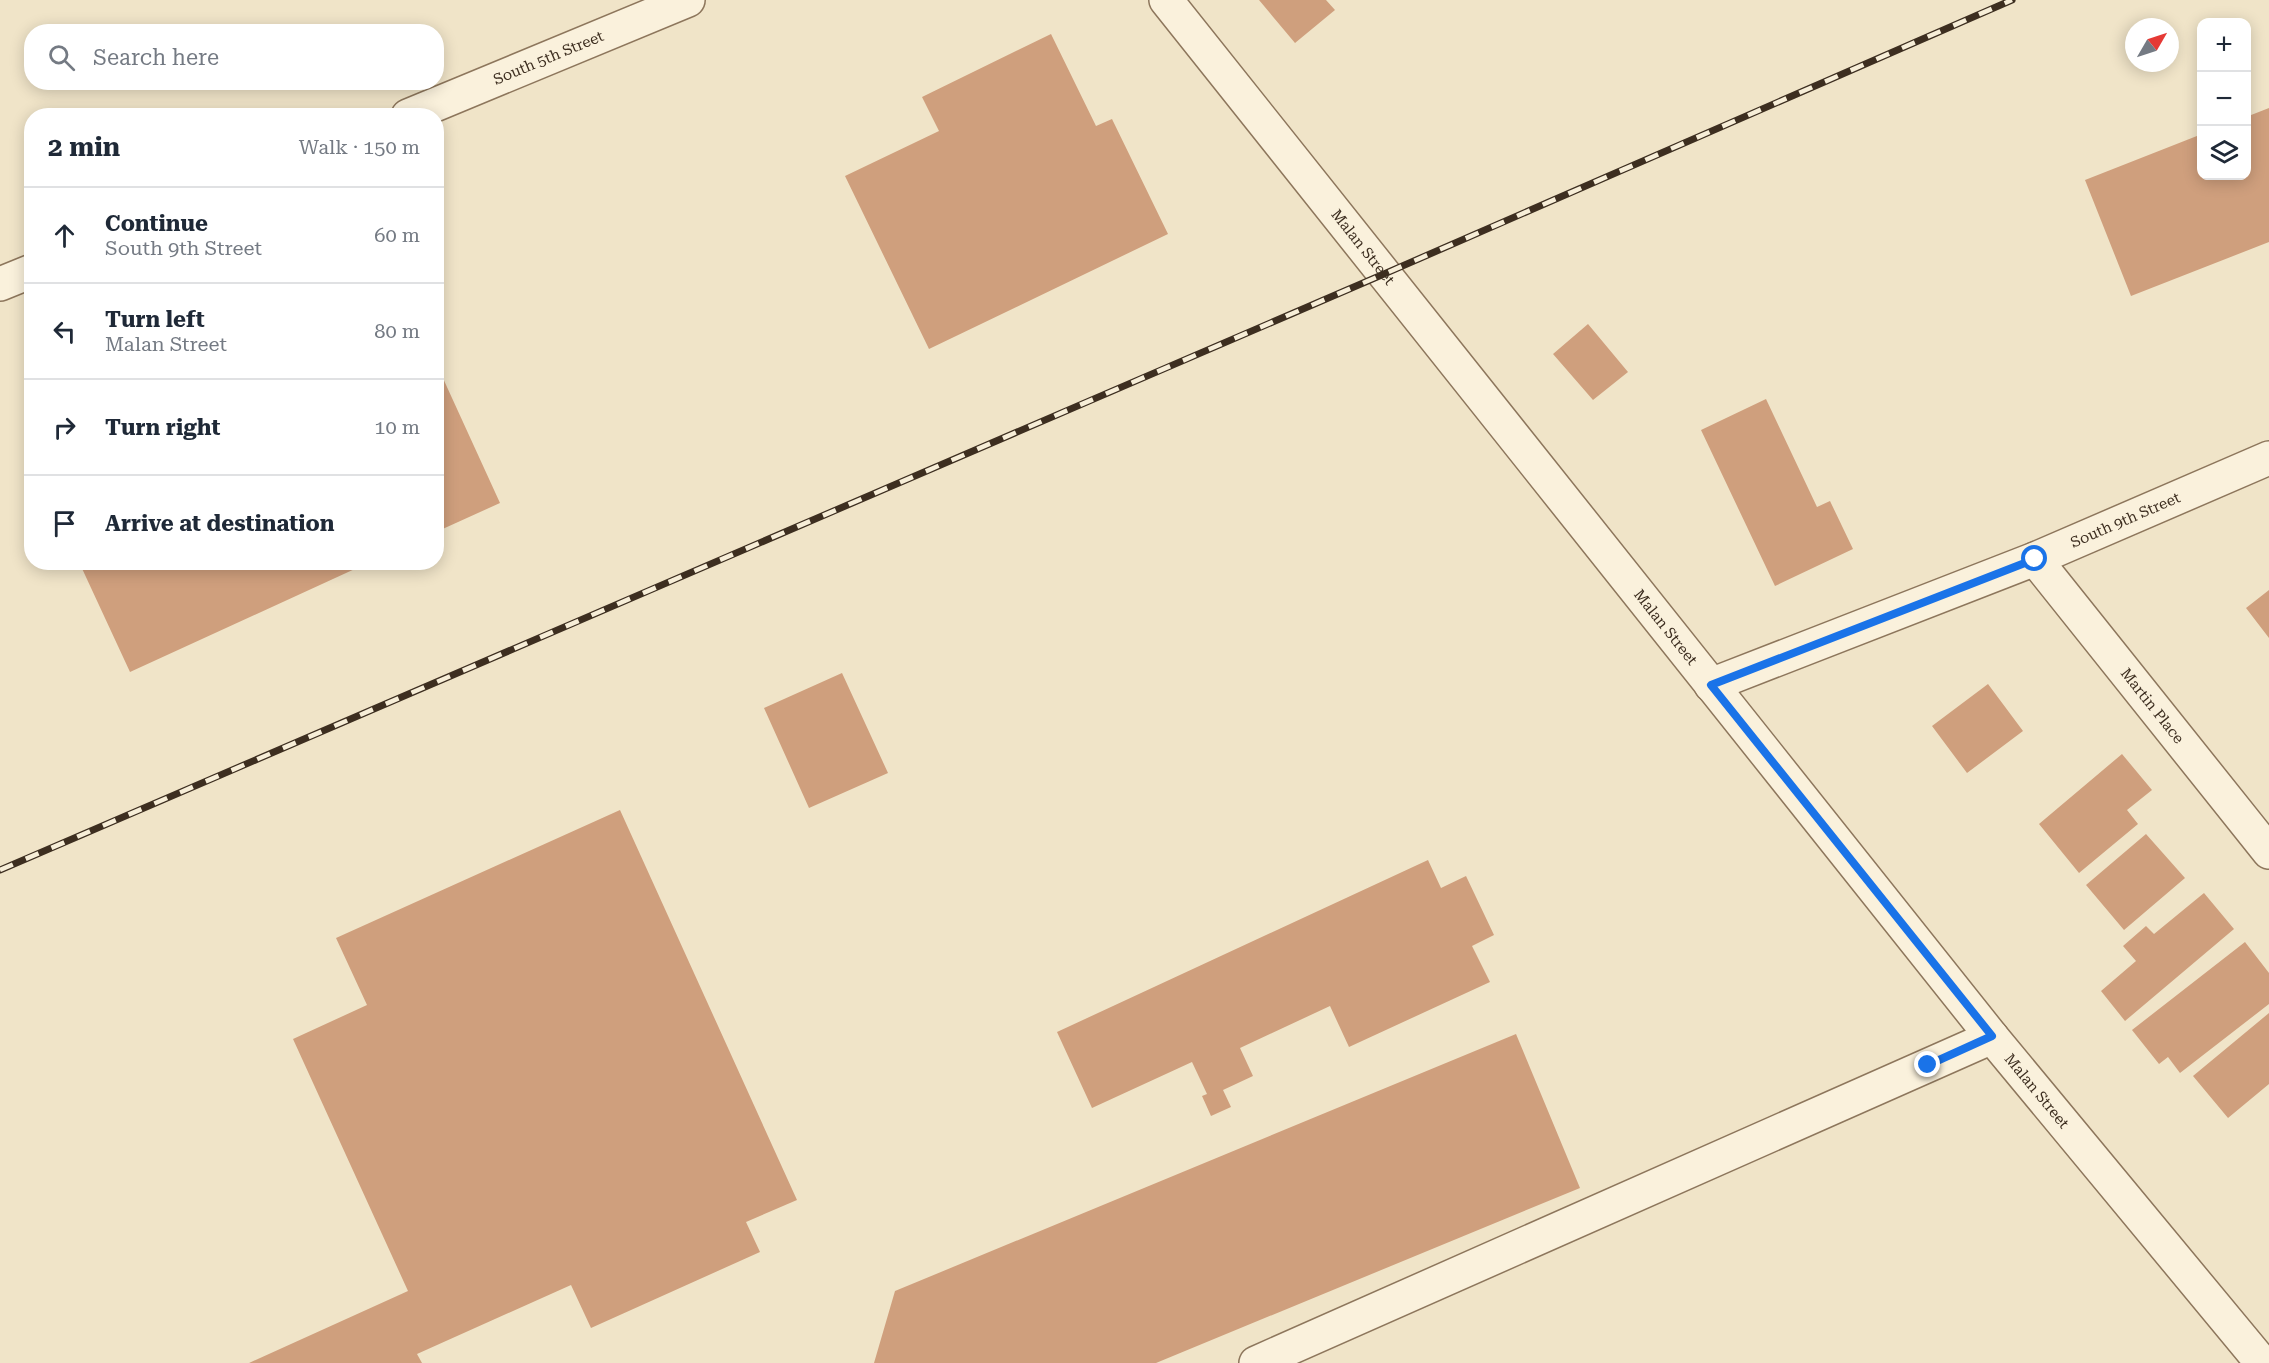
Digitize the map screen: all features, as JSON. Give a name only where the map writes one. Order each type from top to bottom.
[{"type":"street","name":"South 5th Street","points":[[427,108],[688,0]]},
{"type":"street","name":"Malan Street","points":[[1166,0],[1992,1036],[2262,1363]]},
{"type":"street","points":[[0,284],[24,274]]},
{"type":"street","name":"South 9th Street","points":[[1711,685],[2035,559],[2269,458]]},
{"type":"street","name":"Martin Place","points":[[2035,559],[2269,852]]},
{"type":"street","points":[[1256,1363],[1992,1036]]},
{"type":"building","points":[[1259,0],[1326,0],[1335,10],[1295,43]]},
{"type":"building","points":[[1051,34],[1096,126],[1112,119],[1168,234],[929,349],[845,176],[939,131],[922,97]]},
{"type":"building","points":[[2269,108],[2269,242],[2131,296],[2085,180],[2197,136],[2197,180],[2251,180],[2251,115]]},
{"type":"building","points":[[1588,324],[1628,372],[1593,400],[1553,354]]},
{"type":"building","points":[[444,380],[500,503],[444,528]]},
{"type":"building","points":[[1766,399],[1817,507],[1830,501],[1853,549],[1775,586],[1701,430]]},
{"type":"building","points":[[83,570],[353,570],[130,672]]},
{"type":"building","points":[[2269,590],[2269,638],[2246,608]]},
{"type":"building","points":[[842,673],[888,773],[809,808],[764,708]]},
{"type":"building","points":[[1988,684],[2023,731],[1967,773],[1932,726]]},
{"type":"building","points":[[2122,754],[2152,790],[2127,810],[2138,824],[2079,873],[2039,824]]},
{"type":"building","points":[[620,810],[797,1200],[746,1222],[760,1252],[591,1328],[571,1285],[417,1354],[422,1363],[249,1363],[408,1291],[293,1039],[367,1005],[336,938]]},
{"type":"building","points":[[2146,834],[2185,878],[2124,930],[2086,885]]},
{"type":"building","points":[[1428,860],[1441,888],[1466,876],[1494,935],[1472,946],[1490,982],[1349,1047],[1330,1006],[1240,1048],[1253,1076],[1223,1090],[1231,1107],[1211,1116],[1202,1096],[1207,1094],[1192,1062],[1092,1108],[1057,1032]]},
{"type":"building","points":[[2204,893],[2234,929],[2125,1021],[2101,991],[2136,961],[2123,946],[2146,926],[2154,934]]},
{"type":"building","points":[[2245,942],[2269,973],[2269,1004],[2180,1073],[2168,1057],[2159,1064],[2132,1030]]},
{"type":"building","points":[[2269,1013],[2269,1084],[2228,1118],[2193,1076]]},
{"type":"building","points":[[1516,1034],[1580,1188],[1156,1363],[874,1363],[895,1291]]},
{"type":"railway","points":[[0,870],[1384,274],[2012,0]]},
{"type":"route","points":[[1928,1065],[1992,1036],[1711,685],[2035,559]]}]
